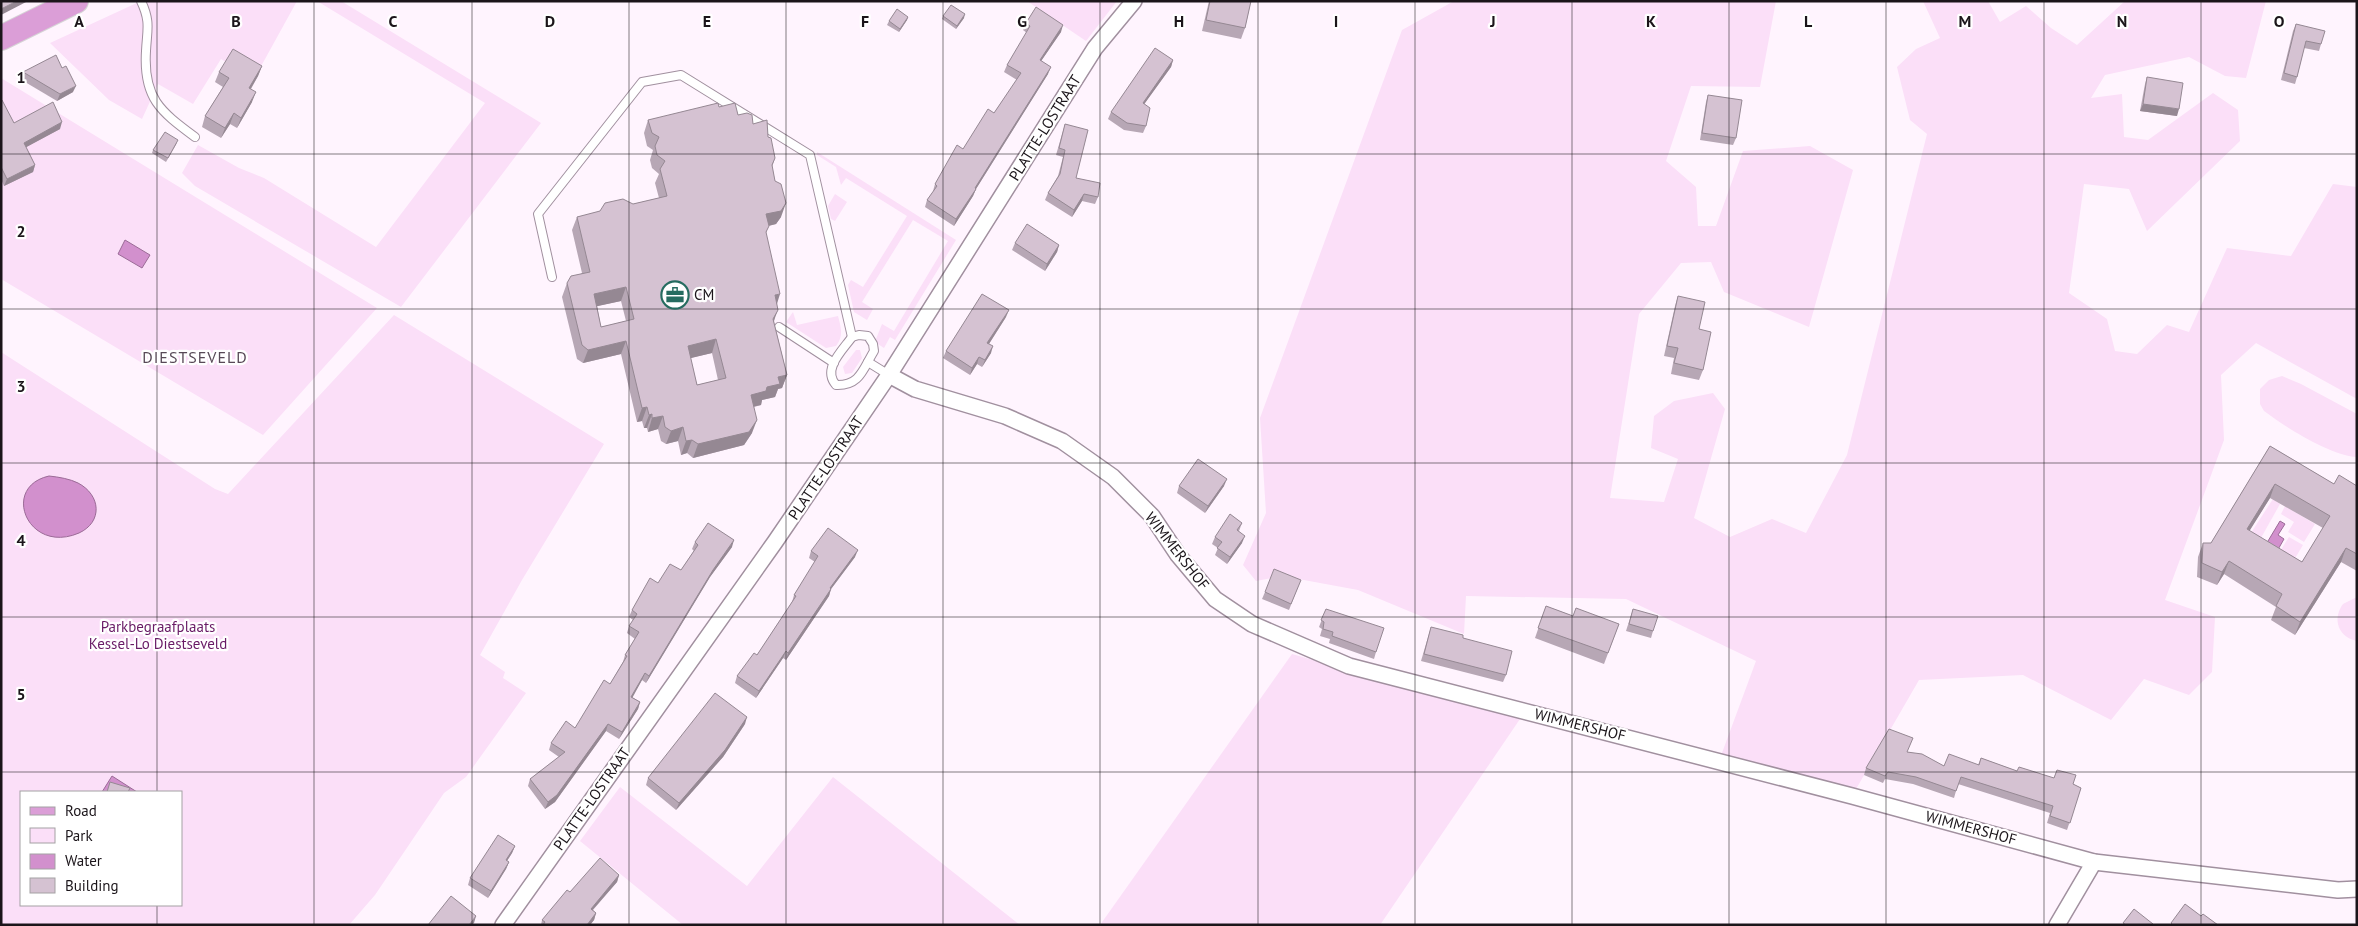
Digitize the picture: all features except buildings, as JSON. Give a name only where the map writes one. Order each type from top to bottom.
[{"type":"main road","points":[[1,38],[76,1]]},
{"type":"street","name":"PLATTE-LOSTRAAT","points":[[503,925],[774,542],[889,375],[1095,48],[1134,1]]},
{"type":"street","name":"WIMMERSHOF","points":[[889,375],[915,389],[1006,416],[1062,441],[1113,477],[1152,516],[1178,555],[1215,599],[1252,624],[1349,666],[1842,794],[2094,862],[2338,890],[2357,889]]},
{"type":"street","points":[[2057,925],[2094,862]]},
{"type":"lane","points":[[141,1],[149,28],[146,51],[147,78],[153,100],[167,116],[195,137]]},
{"type":"lane","points":[[552,277],[538,214],[642,82],[681,75],[810,155],[852,337]]},
{"type":"lane","points":[[779,327],[834,363]]},
{"type":"lane","points":[[859,335],[868,336],[873,344],[874,352],[868,362],[855,383],[846,386],[836,385],[831,379],[830,369],[852,337],[859,335]]},
{"type":"lane","points":[[868,362],[889,375]]},
{"type":"green space","points":[[141,1],[297,1],[254,79],[221,59],[193,104],[158,84],[142,119],[109,100],[50,43]]},
{"type":"green space","points":[[317,1],[341,1],[541,123],[401,307],[195,186],[182,173],[198,145],[239,168],[264,178],[376,247],[485,103]]},
{"type":"green space","points":[[1027,1],[1117,1],[1086,41]]},
{"type":"green space","points":[[1454,1],[1776,1],[1760,87],[1691,86],[1666,161],[1696,187],[1698,226],[1716,226],[1743,151],[1810,146],[1853,170],[1809,327],[1724,292],[1711,262],[1681,263],[1639,314],[1610,498],[1664,502],[1678,459],[1651,448],[1654,416],[1674,401],[1713,393],[1725,409],[1694,518],[1730,537],[1772,519],[1806,533],[1847,455],[1927,134],[1910,120],[1897,67],[1916,49],[1940,38],[1923,1],[1988,1],[2000,22],[2026,6],[2051,28],[2077,45],[2125,1],[2266,1],[2246,78],[2225,76],[2189,57],[2105,75],[2091,98],[2122,94],[2124,137],[2148,140],[2213,93],[2238,110],[2240,141],[2147,231],[2129,189],[2084,184],[2069,293],[2107,319],[2115,351],[2137,354],[2167,325],[2189,332],[2227,248],[2291,256],[2333,184],[2357,187],[2357,399],[2256,343],[2221,375],[2224,440],[2165,600],[2215,617],[2212,672],[2189,695],[2144,679],[2111,720],[2023,675],[1919,680],[1852,796],[1719,761],[1756,661],[1626,599],[1466,596],[1464,634],[1358,590],[1282,576],[1256,581],[1243,565],[1266,513],[1260,418],[1402,30]]},
{"type":"green space","points":[[1,78],[377,308],[263,435],[1,279]]},
{"type":"green space","points":[[817,152],[956,240],[895,340],[890,337],[884,348],[878,344],[876,339],[882,324],[894,331],[948,241],[913,220],[862,302],[873,309],[867,320],[854,312],[848,285],[851,280],[863,287],[907,216],[846,178],[841,185],[836,167],[817,155]]},
{"type":"green space","points":[[835,194],[847,202],[835,221],[831,219],[828,206]]},
{"type":"green space","points":[[793,312],[797,325],[838,316],[841,328],[839,342],[836,346],[826,348],[786,322]]},
{"type":"green space","name":"Parkbegraafplaats Kessel-Lo Diestseveld","points":[[394,315],[604,444],[522,580],[480,655],[505,672],[503,678],[526,693],[466,777],[444,793],[375,895],[349,925],[1,925],[1,352],[215,489],[228,494]]},
{"type":"green space","points":[[856,350],[860,350],[862,358],[852,373],[845,374],[843,367]]},
{"type":"green space","points":[[2282,376],[2357,414],[2357,457],[2321,446],[2264,411],[2260,404],[2260,389],[2269,380]]},
{"type":"green space","points":[[2273,499],[2280,504],[2257,545],[2247,539]]},
{"type":"green space","points":[[2285,506],[2315,524],[2304,542],[2288,532],[2294,522],[2281,514]]},
{"type":"green space","points":[[2289,537],[2303,545],[2291,565],[2279,553]]},
{"type":"green space","points":[[2357,597],[2357,641],[2345,636],[2341,631],[2338,616],[2343,604]]},
{"type":"green space","points":[[1292,654],[1520,719],[1380,925],[1100,925]]},
{"type":"green space","points":[[833,777],[1020,925],[683,925],[580,841],[620,787],[747,886]]},
{"type":"water","points":[[125,240],[150,255],[142,268],[118,254]]},
{"type":"water","points":[[49,476],[64,478],[78,483],[86,488],[95,501],[95,516],[92,522],[79,533],[61,537],[46,535],[34,528],[26,517],[24,505],[26,493],[34,483]]},
{"type":"water","points":[[2280,521],[2285,524],[2278,535],[2284,539],[2276,553],[2265,546]]},
{"type":"water","points":[[112,776],[135,791],[103,791]]},
{"type":"place","name":"CM","points":[[675,295]]},
{"type":"district","name":"DIESTSEVELD","points":[[195,357]]}]
